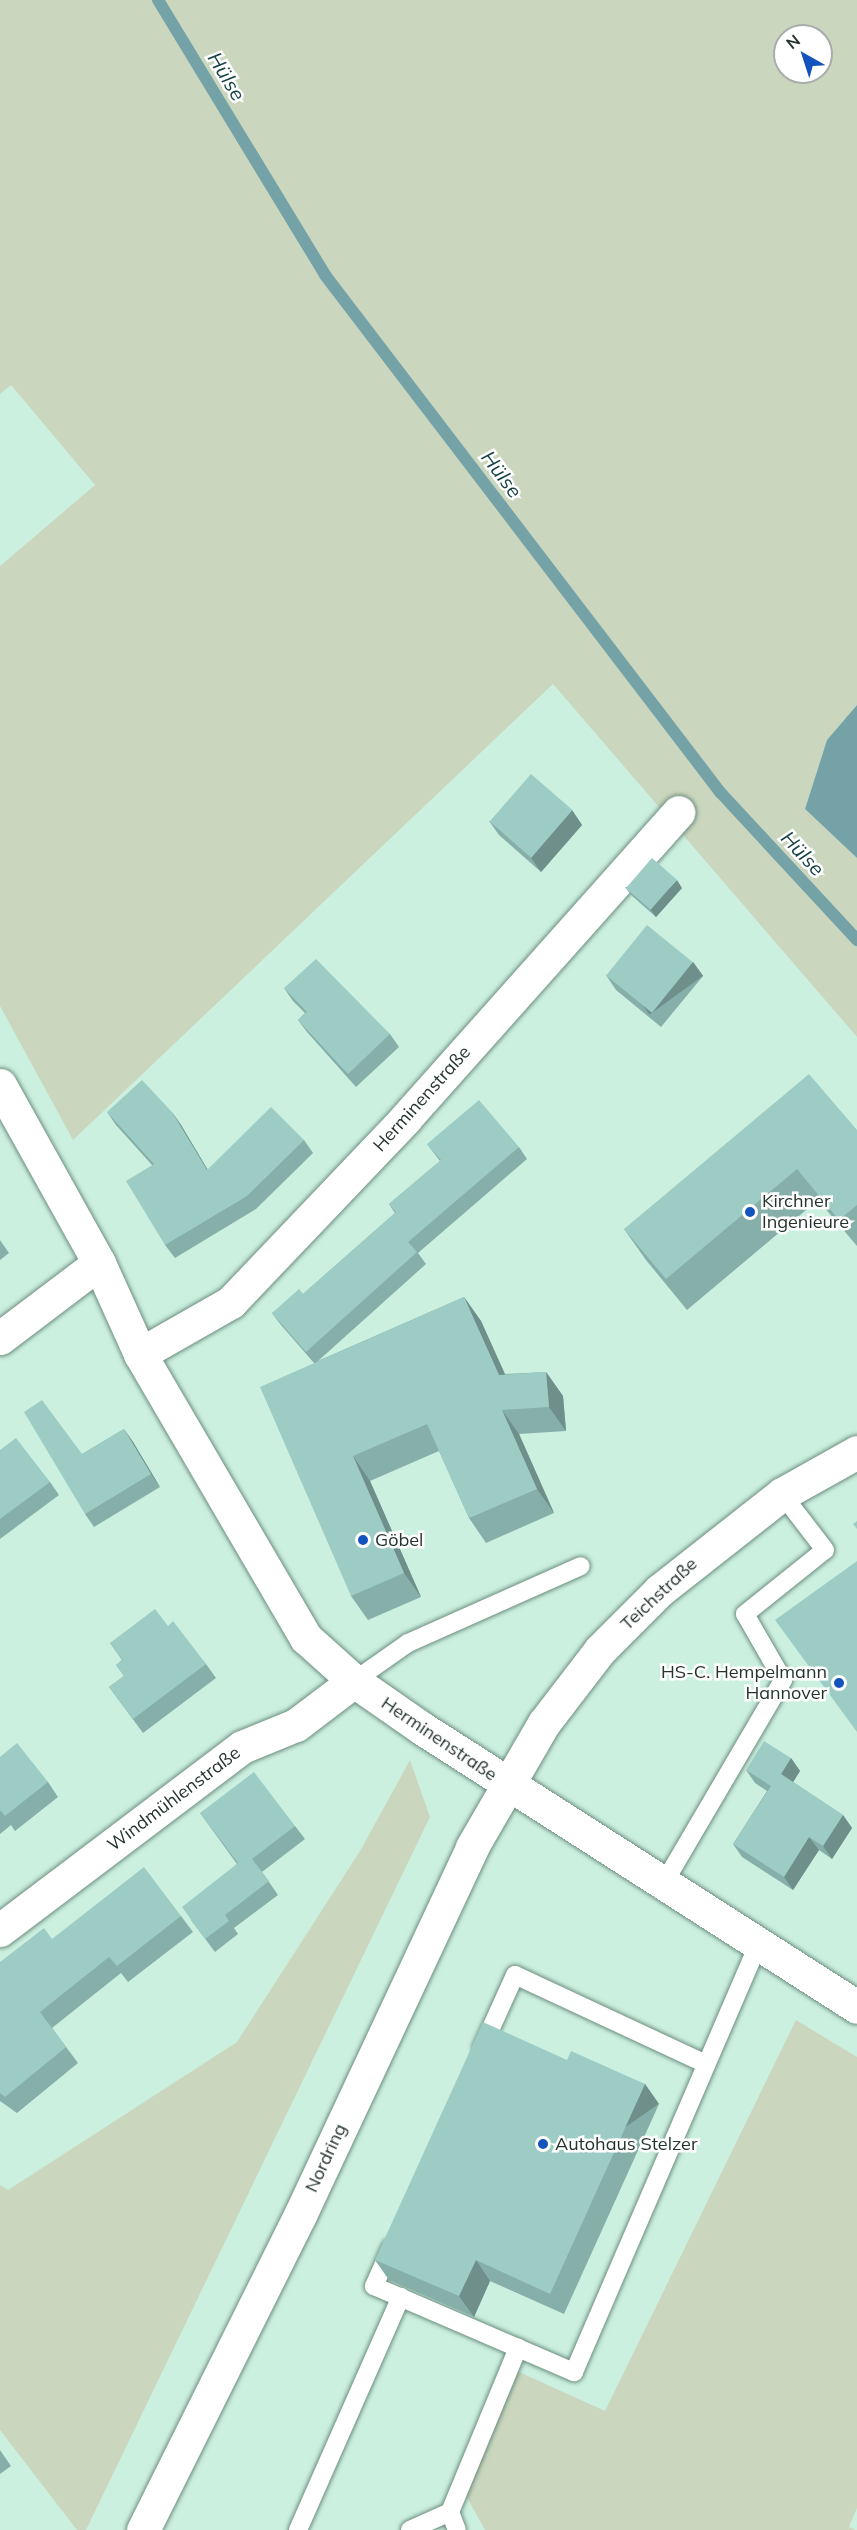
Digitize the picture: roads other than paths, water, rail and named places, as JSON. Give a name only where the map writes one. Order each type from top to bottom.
[{"type":"street","name":"Herminenstraße","points":[[140,1354],[231,1302],[405,1119],[679,812]]},
{"type":"street","name":"Herminenstraße","points":[[0,1085],[99,1263],[140,1354],[306,1638],[354,1681],[506,1784],[857,2007]]},
{"type":"street","points":[[0,1338],[99,1263]]},
{"type":"street","name":"Teichstraße","points":[[506,1784],[544,1723],[600,1650],[660,1590],[782,1494],[857,1452]]},
{"type":"street","name":"Windmühlenstraße","points":[[0,1930],[242,1747],[296,1725],[354,1681]]},
{"type":"street","name":"Nordring","points":[[143,2530],[506,1784]]},
{"type":"lane","points":[[664,1883],[783,1680],[745,1614],[825,1550],[782,1494]]},
{"type":"lane","points":[[354,1681],[408,1643],[581,1566]]},
{"type":"lane","points":[[398,2232],[374,2286],[574,2372],[704,2063],[759,1943]]},
{"type":"lane","points":[[476,2061],[514,1975],[704,2063]]},
{"type":"lane","points":[[298,2530],[400,2297]]},
{"type":"lane","points":[[410,2530],[450,2512],[518,2348]]},
{"type":"lane","points":[[450,2512],[458,2530]]},
{"type":"water","points":[[857,705],[857,858],[805,809],[827,740]]},
{"type":"waterway","name":"Hülse","points":[[158,0],[325,275],[720,792],[857,940]]},
{"type":"place","name":"Kirchner Ingenieure","points":[[750,1212]]},
{"type":"place","name":"Göbel","points":[[363,1540]]},
{"type":"place","name":"HS-C. Hempelmann Hannover","points":[[839,1683]]},
{"type":"place","name":"Autohaus Stelzer","points":[[543,2144]]}]
